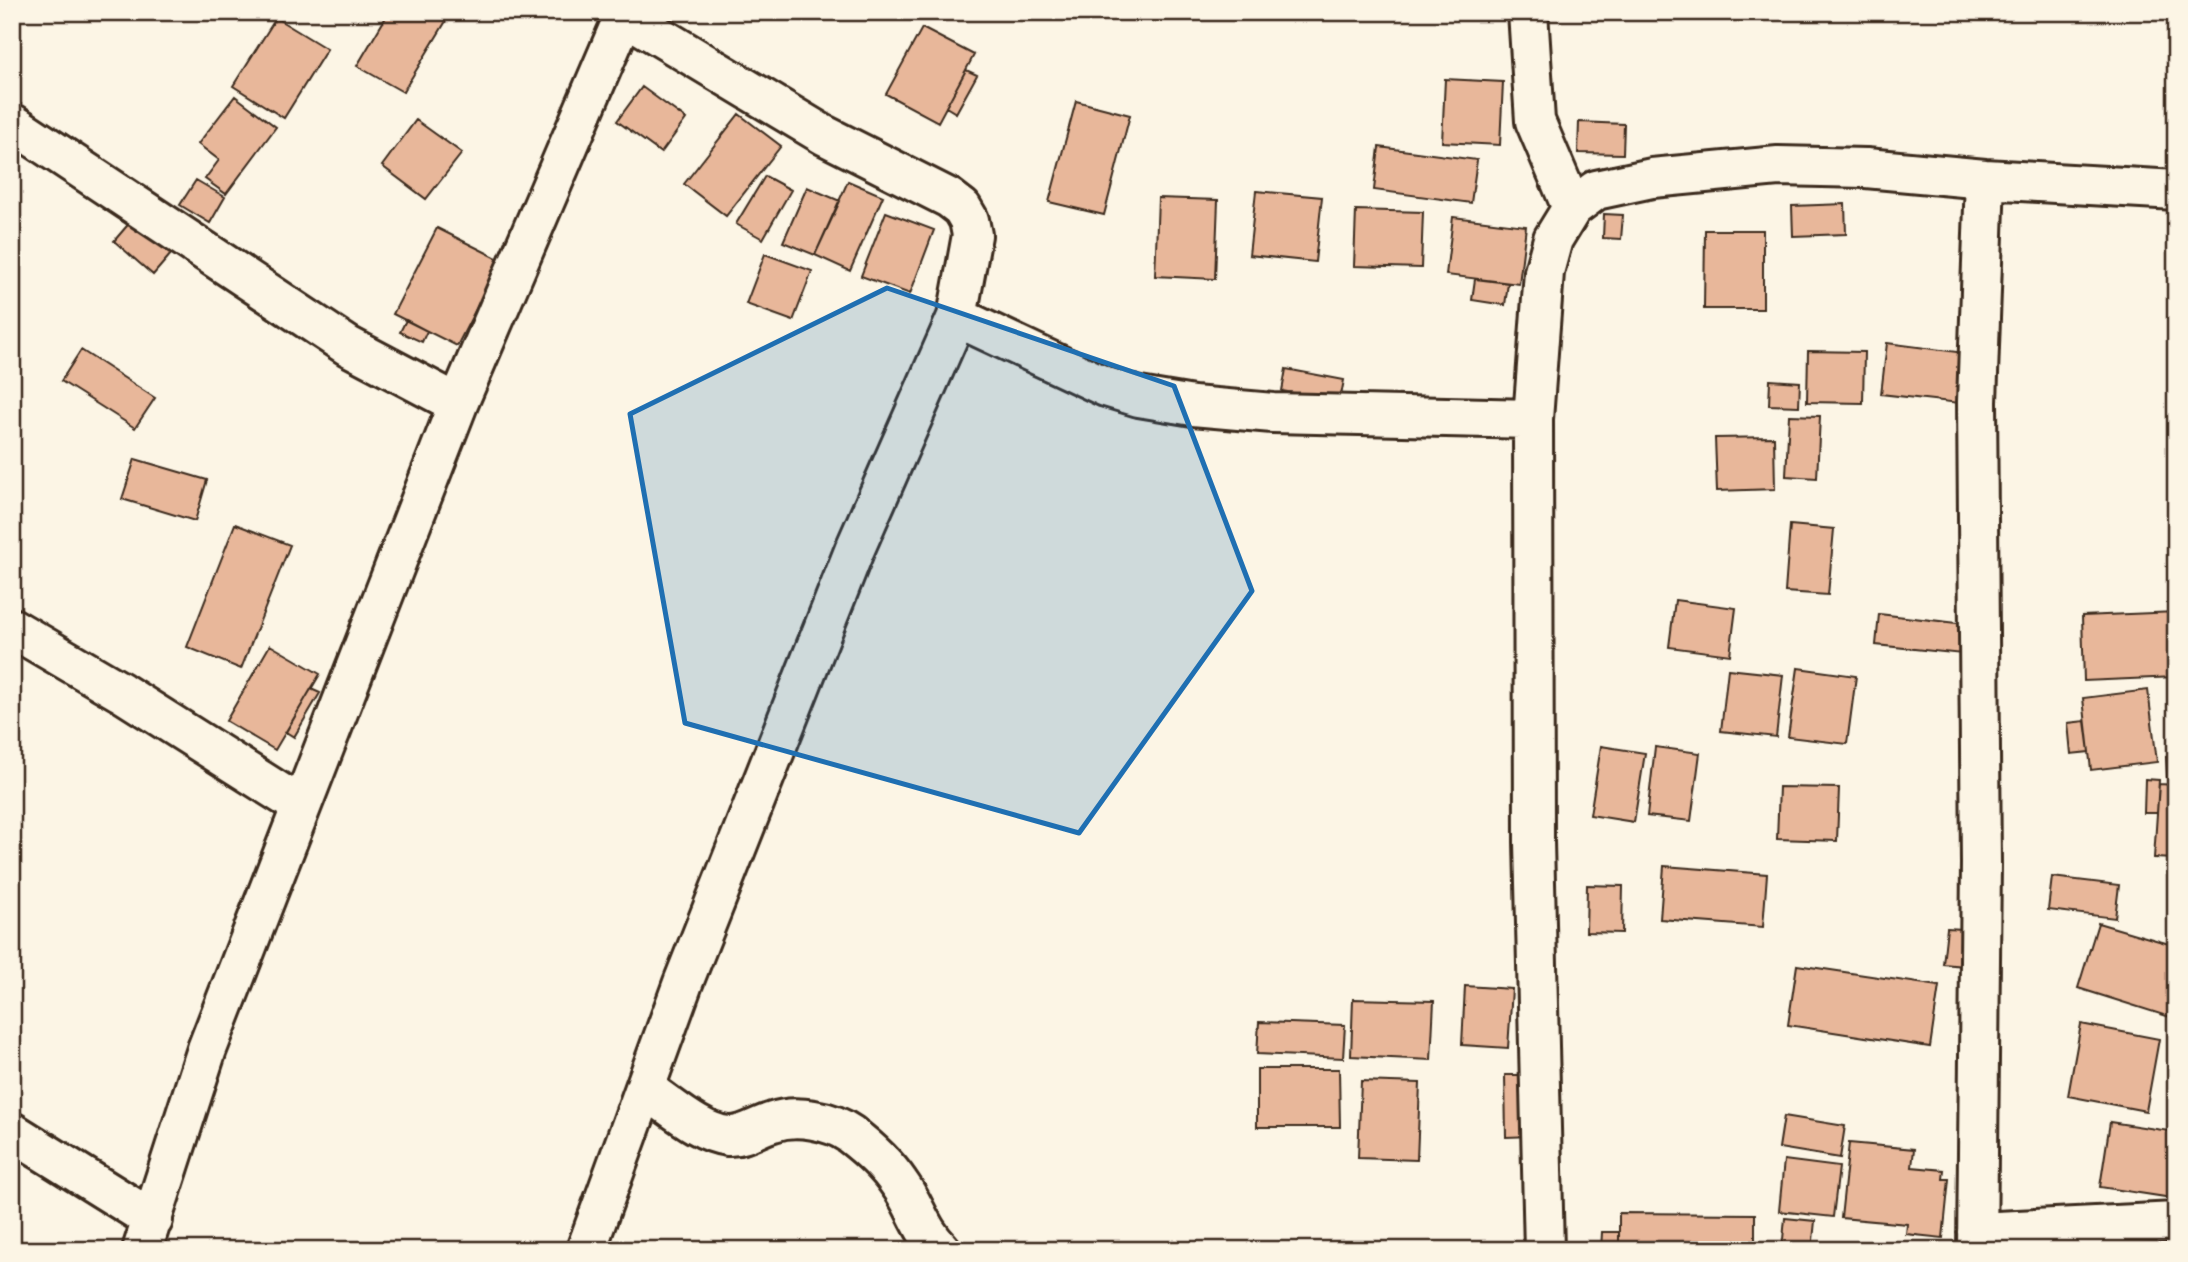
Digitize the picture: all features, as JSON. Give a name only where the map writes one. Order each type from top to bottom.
[{"type":"street","points":[[1528,12],[1535,121],[1572,208]]},
{"type":"street","points":[[12,1132],[148,1235],[207,1049],[301,806],[458,404],[621,14],[824,135],[949,198],[962,208],[969,220],[972,235],[957,317],[854,551],[688,970],[586,1250]]},
{"type":"street","points":[[12,123],[348,346],[458,404]]},
{"type":"street","points":[[1544,1250],[1535,856],[1533,419],[1544,272],[1553,239],[1572,208],[1596,190],[1652,178],[1778,166],[1866,168],[1985,179],[2176,190]]},
{"type":"street","points":[[1985,179],[1977,402],[1982,863],[1977,1241],[2176,1222]]},
{"type":"street","points":[[957,317],[1105,387],[1139,397],[1193,406],[1273,413],[1533,419]]},
{"type":"street","points":[[12,628],[121,691],[301,806]]},
{"type":"street","points":[[645,1089],[712,1132],[727,1136],[738,1136],[775,1121],[792,1118],[813,1120],[848,1133],[900,1183],[926,1235],[942,1250]]},
{"type":"highlighted area","points":[[887,288],[1174,386],[1252,591],[1079,833],[685,723],[630,414]]},
{"type":"building","points":[[389,12],[431,12],[446,21],[403,92],[357,66]]},
{"type":"building","points":[[276,18],[327,49],[284,118],[233,86]]},
{"type":"building","points":[[922,28],[974,55],[938,122],[886,94]]},
{"type":"building","points":[[966,70],[977,75],[956,113],[946,107]]},
{"type":"building","points":[[1445,79],[1503,82],[1500,145],[1442,142]]},
{"type":"building","points":[[642,87],[686,119],[661,153],[617,121]]},
{"type":"building","points":[[235,96],[276,127],[226,194],[205,179],[219,160],[198,144]]},
{"type":"building","points":[[1076,101],[1130,115],[1104,215],[1049,202]]},
{"type":"building","points":[[739,114],[781,146],[726,216],[684,184]]},
{"type":"building","points":[[416,120],[462,153],[426,199],[382,166]]},
{"type":"building","points":[[1579,122],[1624,124],[1623,154],[1578,153]]},
{"type":"building","points":[[1379,147],[1477,160],[1471,203],[1374,190]]},
{"type":"building","points":[[765,176],[791,190],[763,239],[736,224]]},
{"type":"building","points":[[196,180],[225,197],[210,223],[180,205]]},
{"type":"building","points":[[848,181],[883,196],[850,271],[815,255]]},
{"type":"building","points":[[807,187],[840,201],[815,255],[783,242]]},
{"type":"building","points":[[1256,191],[1322,197],[1315,262],[1249,255]]},
{"type":"building","points":[[1158,198],[1218,200],[1215,279],[1155,276]]},
{"type":"building","points":[[1845,204],[1846,234],[1793,236],[1792,206]]},
{"type":"building","points":[[1356,210],[1423,212],[1421,268],[1354,266]]},
{"type":"building","points":[[886,212],[934,230],[910,294],[861,276]]},
{"type":"building","points":[[1604,214],[1623,215],[1621,239],[1603,238]]},
{"type":"building","points":[[1453,217],[1526,226],[1519,284],[1446,275]]},
{"type":"building","points":[[132,220],[171,254],[153,275],[114,241]]},
{"type":"building","points":[[437,228],[501,260],[457,346],[393,314]]},
{"type":"building","points":[[1705,230],[1763,230],[1763,309],[1704,309]]},
{"type":"building","points":[[765,254],[812,271],[793,321],[746,304]]},
{"type":"building","points":[[1475,279],[1508,283],[1505,305],[1472,300]]},
{"type":"building","points":[[406,320],[427,331],[422,342],[400,332]]},
{"type":"building","points":[[1887,343],[1965,353],[1959,403],[1881,394]]},
{"type":"building","points":[[81,350],[155,398],[135,428],[61,381]]},
{"type":"building","points":[[1808,351],[1864,352],[1863,403],[1807,402]]},
{"type":"building","points":[[1286,369],[1344,380],[1340,401],[1282,391]]},
{"type":"building","points":[[1770,380],[1800,382],[1799,406],[1769,405]]},
{"type":"building","points":[[1789,415],[1820,416],[1817,478],[1786,476]]},
{"type":"building","points":[[1774,437],[1775,489],[1717,491],[1715,438]]},
{"type":"building","points":[[135,459],[207,480],[195,521],[122,499]]},
{"type":"building","points":[[235,524],[290,545],[241,669],[187,647]]},
{"type":"building","points":[[1790,525],[1834,529],[1828,595],[1785,592]]},
{"type":"building","points":[[1675,600],[1736,608],[1730,655],[1669,647]]},
{"type":"building","points":[[2176,612],[2176,677],[2084,681],[2082,616]]},
{"type":"building","points":[[1879,614],[1965,624],[1962,654],[1876,645]]},
{"type":"building","points":[[270,645],[320,674],[275,750],[226,721]]},
{"type":"building","points":[[1798,668],[1856,676],[1847,744],[1788,737]]},
{"type":"building","points":[[1728,669],[1783,675],[1776,737],[1721,731]]},
{"type":"building","points":[[311,689],[320,693],[294,737],[286,732]]},
{"type":"building","points":[[2148,690],[2157,762],[2091,770],[2083,698]]},
{"type":"building","points":[[2085,721],[2089,752],[2071,754],[2068,723]]},
{"type":"building","points":[[1601,746],[1645,753],[1634,822],[1590,815]]},
{"type":"building","points":[[1655,747],[1700,753],[1691,821],[1647,816]]},
{"type":"building","points":[[2176,756],[2176,776],[2167,777],[2166,757]]},
{"type":"building","points":[[2145,779],[2159,780],[2157,813],[2144,813]]},
{"type":"building","points":[[2159,784],[2176,785],[2176,859],[2154,858]]},
{"type":"building","points":[[1779,787],[1839,788],[1837,841],[1777,839]]},
{"type":"building","points":[[1664,866],[1767,874],[1763,927],[1660,919]]},
{"type":"building","points":[[2052,877],[2119,885],[2115,918],[2048,910]]},
{"type":"building","points":[[1587,885],[1623,886],[1622,933],[1586,932]]},
{"type":"building","points":[[2098,923],[2176,946],[2176,1019],[2078,988]]},
{"type":"building","points":[[1947,928],[1978,930],[1975,967],[1943,964]]},
{"type":"building","points":[[1797,965],[1939,986],[1930,1047],[1788,1025]]},
{"type":"building","points":[[1465,986],[1512,989],[1508,1048],[1462,1045]]},
{"type":"building","points":[[1353,999],[1434,1001],[1431,1060],[1351,1056]]},
{"type":"building","points":[[1259,1022],[1345,1025],[1343,1058],[1257,1054]]},
{"type":"building","points":[[2081,1024],[2159,1039],[2146,1111],[2068,1096]]},
{"type":"building","points":[[1257,1069],[1339,1069],[1340,1127],[1257,1127]]},
{"type":"building","points":[[1505,1075],[1536,1075],[1537,1136],[1506,1137]]},
{"type":"building","points":[[1361,1081],[1420,1083],[1417,1160],[1358,1158]]},
{"type":"building","points":[[1784,1116],[1845,1126],[1840,1158],[1779,1148]]},
{"type":"building","points":[[2110,1122],[2176,1132],[2172,1198],[2100,1187]]},
{"type":"building","points":[[1849,1143],[1914,1149],[1912,1167],[1944,1170],[1943,1179],[1949,1179],[1943,1238],[1906,1234],[1907,1224],[1841,1218]]},
{"type":"building","points":[[1784,1160],[1839,1167],[1833,1217],[1779,1211]]},
{"type":"building","points":[[1619,1213],[1755,1214],[1755,1250],[1619,1250]]},
{"type":"building","points":[[1785,1218],[1815,1221],[1812,1250],[1782,1250]]},
{"type":"building","points":[[1602,1232],[1619,1232],[1619,1250],[1601,1250]]}]
